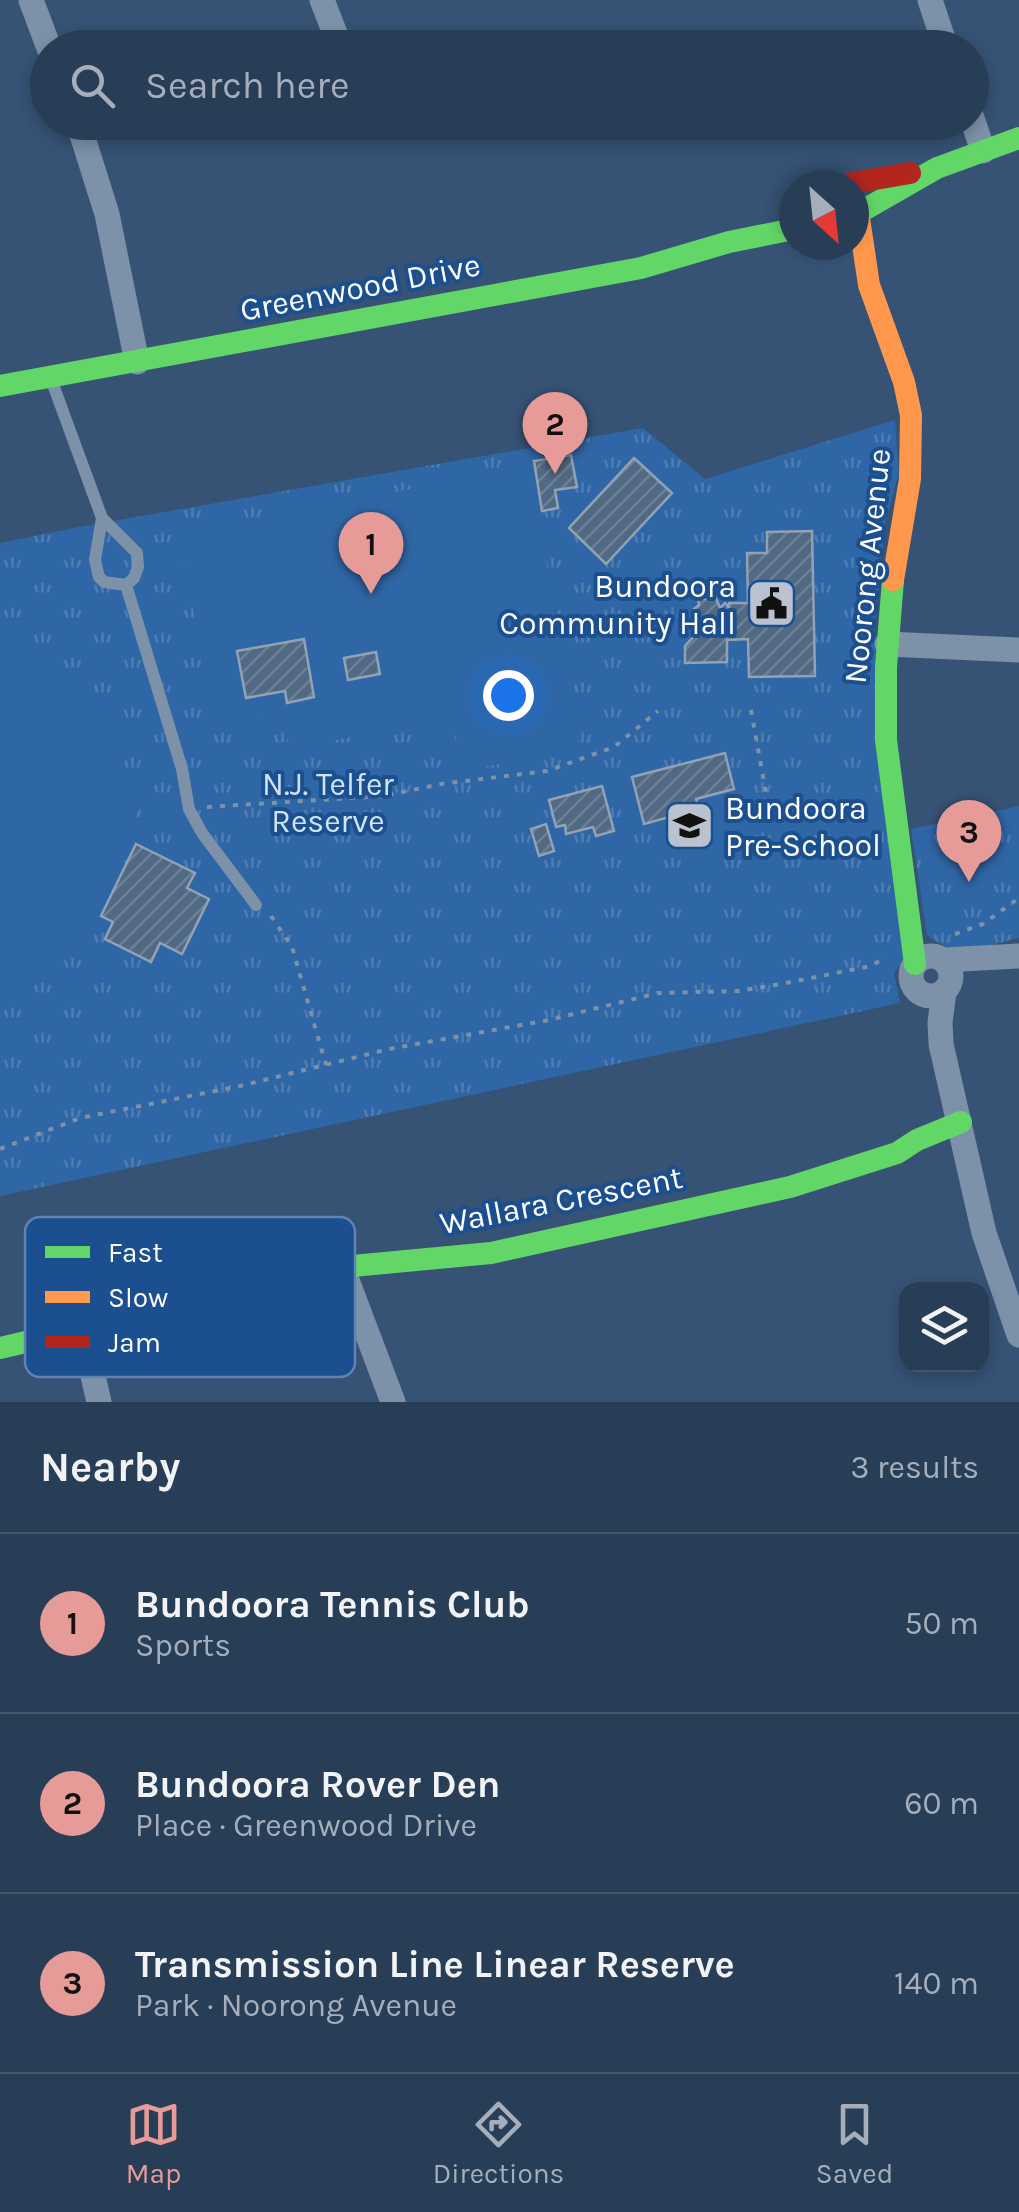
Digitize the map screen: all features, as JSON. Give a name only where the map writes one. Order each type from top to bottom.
[{"type":"street","points":[[31,0],[42,30]]},
{"type":"street","points":[[322,0],[334,30]]},
{"type":"street","points":[[930,0],[940,30]]},
{"type":"street","points":[[869,211],[938,168],[1019,138]]},
{"type":"street","points":[[84,140],[108,214],[137,362]]},
{"type":"street","points":[[979,140],[982,151]]},
{"type":"street","points":[[869,178],[938,168]]},
{"type":"street","name":"Greenwood Drive","points":[[729,242],[779,217]]},
{"type":"street","name":"Greenwood Drive","points":[[0,386],[641,268],[779,232]]},
{"type":"street","name":"Noorong Avenue","points":[[854,260],[868,283]]},
{"type":"street","name":"Noorong Avenue","points":[[865,260],[868,283],[904,385],[912,439],[910,499],[898,544],[887,644],[886,724],[891,792],[989,1252],[1019,1335]]},
{"type":"street","points":[[887,644],[1019,650]]},
{"type":"street","points":[[930,961],[1012,958]]},
{"type":"street","name":"Wallara Crescent","points":[[355,1266],[523,1247],[819,1180],[962,1131]]},
{"type":"street","points":[[355,1302],[392,1402]]},
{"type":"street","name":"Wallara Crescent","points":[[0,1348],[25,1342]]},
{"type":"street","points":[[93,1377],[98,1402]]},
{"type":"lane","points":[[50,376],[102,518],[137,554],[134,578],[126,585],[104,582],[96,569],[102,518]]},
{"type":"lane","points":[[126,585],[178,753],[189,808],[202,833],[256,905]]},
{"type":"path","points":[[751,710],[768,804],[782,812]]},
{"type":"path","points":[[189,808],[382,796],[441,784],[547,771],[614,747],[658,711]]},
{"type":"path","points":[[0,1149],[96,1114],[240,1086],[438,1038],[549,1020],[658,993],[739,991],[848,972],[870,966],[895,949],[930,961],[1019,898]]},
{"type":"path","points":[[256,905],[264,907],[292,947],[326,1065]]},
{"type":"green space","name":"N.J. Telfer Reserve","points":[[895,420],[899,473],[885,523],[874,635],[909,953],[894,973],[900,1003],[0,1196],[0,543],[643,428],[705,479]]},
{"type":"green space","points":[[530,468],[579,749],[462,771],[452,719],[290,748],[282,713],[219,724],[207,658],[202,658],[179,531]]},
{"type":"green space","points":[[0,635],[71,675],[120,738],[136,820],[115,890],[75,939],[0,993]]},
{"type":"green space","points":[[1019,806],[1019,938],[971,949],[938,943],[927,935],[911,829]]},
{"type":"building","points":[[571,455],[577,487],[555,490],[558,508],[542,511],[534,461]]},
{"type":"building","points":[[634,458],[672,493],[606,564],[569,528]]},
{"type":"building","name":"Bundoora Community Hall","points":[[812,531],[815,676],[749,677],[748,639],[727,640],[727,662],[685,663],[685,646],[695,635],[694,609],[699,605],[698,599],[716,598],[720,608],[725,603],[729,608],[729,603],[748,603],[747,553],[767,553],[767,532]]},
{"type":"building","points":[[304,639],[314,697],[287,703],[285,691],[246,698],[237,651]]},
{"type":"building","points":[[376,652],[380,674],[348,680],[344,658]]},
{"type":"building","points":[[725,753],[734,789],[696,799],[699,809],[644,824],[632,777]]},
{"type":"building","points":[[602,786],[614,831],[596,836],[593,827],[566,834],[565,825],[556,827],[549,800]]},
{"type":"building","points":[[546,824],[554,851],[539,856],[531,829]]},
{"type":"building","points":[[136,844],[195,873],[187,888],[209,899],[182,954],[160,943],[151,962],[105,939],[113,922],[101,916]]},
{"type":"traffic: fast","points":[[869,207],[937,168],[1019,138]]},
{"type":"traffic: fast","points":[[0,386],[641,268],[779,232]]},
{"type":"traffic: fast","points":[[893,580],[886,667],[886,740],[915,964]]},
{"type":"traffic: fast","points":[[355,1266],[491,1253],[790,1187],[897,1153],[961,1122]]},
{"type":"traffic: fast","points":[[0,1348],[25,1342]]},
{"type":"traffic: slow","points":[[865,260],[869,285],[904,382],[911,415],[910,479],[893,580]]},
{"type":"traffic: jam","points":[[869,180],[910,173]]},
{"type":"place","name":"Bundoora Rover Den","points":[[555,474]]},
{"type":"place","name":"Bundoora Tennis Club","points":[[371,594]]},
{"type":"place","name":"Bundoora Community Hall","points":[[771,604]]},
{"type":"place","name":"Bundoora Pre-School","points":[[690,826]]},
{"type":"place","name":"Transmission Line Linear Reserve","points":[[969,882]]}]
